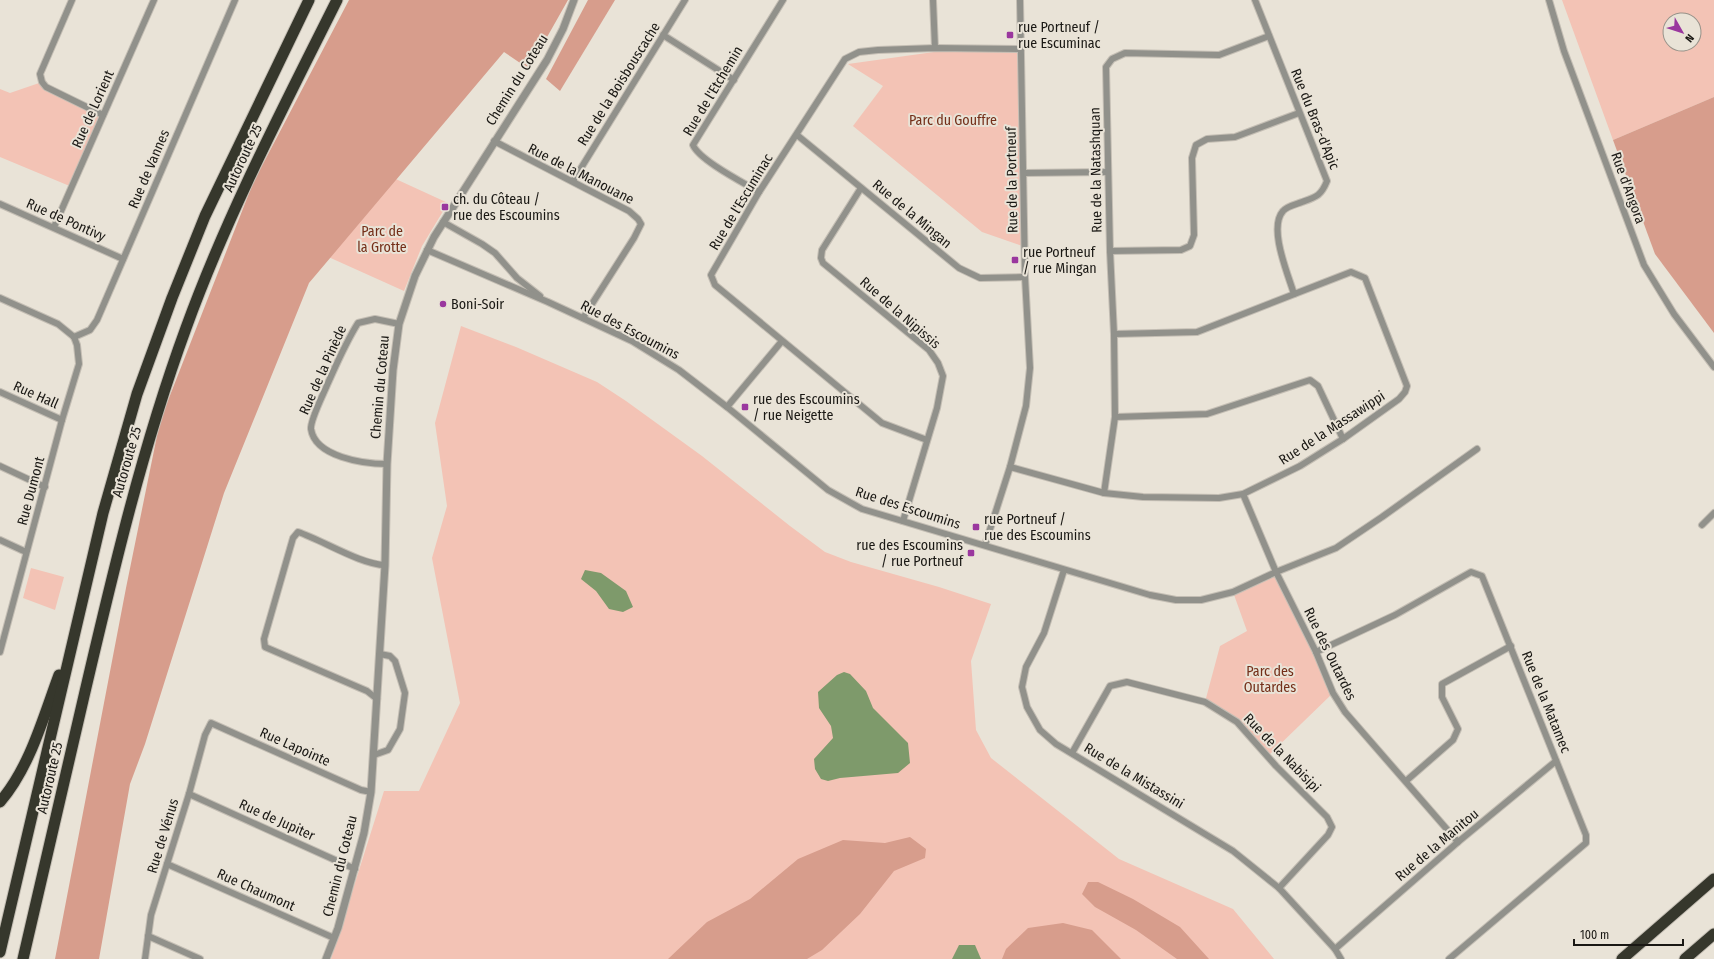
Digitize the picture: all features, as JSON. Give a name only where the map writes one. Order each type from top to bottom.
[{"type":"highway","name":"Autoroute 25","points":[[0,952],[117,462],[137,394],[162,323],[208,210],[310,0]]},
{"type":"highway","name":"Autoroute 25","points":[[24,958],[118,553],[140,468],[164,391],[194,307],[226,228],[337,0]]},
{"type":"highway","points":[[0,802],[14,784],[31,748],[76,630]]},
{"type":"highway","points":[[1622,959],[1714,879]]},
{"type":"highway","points":[[1685,959],[1714,934]]},
{"type":"street","points":[[72,0],[40,74],[42,82],[46,87],[103,116]]},
{"type":"street","name":"Rue de Lorient","points":[[54,227],[154,0]]},
{"type":"street","name":"Rue de Vannes","points":[[74,337],[90,330],[97,320],[235,0]]},
{"type":"street","name":"Chemin du Coteau","points":[[326,959],[334,938],[364,833],[371,792],[385,565],[387,464],[392,370],[399,324],[412,284],[427,250],[442,222],[549,56],[563,29],[574,0]]},
{"type":"street","name":"Rue de la Boisbouscache","points":[[573,181],[685,0]]},
{"type":"street","name":"Rue de l'Etchemin","points":[[759,192],[733,177],[704,157],[694,149],[693,145],[783,0]]},
{"type":"street","points":[[933,0],[935,48]]},
{"type":"street","name":"Rue de la Portneuf","points":[[985,545],[1010,467],[1026,406],[1030,368],[1025,277],[1020,0]]},
{"type":"street","name":"Rue du Bras-d'Apic","points":[[1255,0],[1327,181],[1323,190],[1318,196],[1284,209],[1279,216],[1277,224],[1280,247],[1294,294]]},
{"type":"street","name":"Rue d'Angora","points":[[1550,1],[1564,51],[1644,265],[1674,314],[1714,367]]},
{"type":"street","points":[[663,35],[734,80]]},
{"type":"street","name":"Rue de la Natashquan","points":[[1104,492],[1115,417],[1106,67],[1112,59],[1125,53],[1219,55],[1269,36]]},
{"type":"street","name":"Rue de l'Escuminac","points":[[927,440],[882,423],[715,285],[711,275],[759,192],[845,59],[859,52],[935,48],[1021,49]]},
{"type":"street","points":[[1110,251],[1181,250],[1190,246],[1194,235],[1192,158],[1196,144],[1207,139],[1235,137],[1299,113]]},
{"type":"street","name":"Rue de la Mingan","points":[[797,135],[959,268],[980,278],[1025,277]]},
{"type":"street","name":"Rue de la Manouane","points":[[494,142],[573,181],[629,211],[641,224],[634,238],[583,318]]},
{"type":"street","points":[[1024,173],[1108,172]]},
{"type":"street","name":"Rue de la Nipissis","points":[[861,188],[822,250],[821,258],[823,263],[929,350],[938,363],[943,376],[937,408],[903,521]]},
{"type":"street","name":"Rue de Pontivy","points":[[0,204],[123,259]]},
{"type":"street","name":"Rue des Escoumins","points":[[442,222],[482,244],[495,253],[517,278],[548,302]]},
{"type":"street","name":"Rue des Escoumins","points":[[427,250],[548,302],[632,342],[679,370],[727,407],[828,490],[862,509],[1150,595],[1176,600],[1201,600],[1233,592],[1276,572],[1336,548],[1382,518],[1477,449]]},
{"type":"street","name":"Rue de la Massawippi","points":[[1010,467],[1104,492],[1144,497],[1219,498],[1243,494],[1300,466],[1343,439],[1399,399],[1406,386],[1365,278],[1351,272],[1197,332],[1114,334]]},
{"type":"street","points":[[0,298],[58,324],[74,337]]},
{"type":"street","name":"Rue de la Pinède","points":[[387,464],[335,455],[318,444],[311,429],[319,403],[347,340],[358,323],[375,319],[399,324]]},
{"type":"street","name":"Rue Dumont","points":[[0,652],[62,420],[79,364],[78,345],[74,337]]},
{"type":"street","points":[[727,407],[782,341]]},
{"type":"street","points":[[1115,417],[1207,414],[1310,380],[1318,386],[1343,439]]},
{"type":"street","name":"Rue Hall","points":[[0,392],[62,420]]},
{"type":"street","points":[[0,466],[45,487]]},
{"type":"street","name":"Rue des Outardes","points":[[1243,494],[1276,572],[1316,652],[1333,693],[1345,712],[1458,842]]},
{"type":"street","points":[[1703,523],[1714,512]]},
{"type":"street","points":[[377,699],[367,691],[265,647],[264,639],[293,538],[298,532],[311,536],[374,564],[385,565]]},
{"type":"street","points":[[0,540],[26,552]]},
{"type":"street","name":"Rue de la Mistassini","points":[[1064,570],[1044,633],[1026,667],[1022,687],[1027,707],[1040,730],[1056,744],[1233,852],[1279,888],[1335,949],[1341,959]]},
{"type":"street","name":"Rue de la Matamec","points":[[1316,652],[1395,615],[1471,572],[1482,576],[1586,835],[1586,842],[1449,959]]},
{"type":"street","points":[[0,627],[6,630]]},
{"type":"street","points":[[1406,781],[1453,740],[1458,729],[1442,697],[1442,684],[1511,646]]},
{"type":"street","points":[[374,755],[388,750],[400,729],[405,693],[394,661],[390,656],[380,654]]},
{"type":"street","name":"Rue de la Nabisipi","points":[[1072,753],[1110,686],[1127,682],[1205,702],[1237,722],[1276,766],[1327,817],[1332,827],[1328,835],[1279,888]]},
{"type":"street","name":"Rue Lapointe","points":[[211,723],[361,790],[371,792]]},
{"type":"street","name":"Rue de Vénus","points":[[145,959],[151,915],[189,794],[205,735],[211,723]]},
{"type":"street","name":"Rue de la Manitou","points":[[1335,949],[1458,842],[1556,761]]},
{"type":"street","name":"Rue de Jupiter","points":[[189,794],[354,869]]},
{"type":"street","name":"Rue Chaumont","points":[[167,864],[334,938]]},
{"type":"street","points":[[148,936],[200,959]]},
{"type":"green space","points":[[1562,0],[1714,0],[1714,97],[1613,140]]},
{"type":"green space","name":"Parc du Gouffre","points":[[934,52],[1018,52],[1025,247],[982,232],[853,126],[883,86],[848,64]]},
{"type":"green space","points":[[42,82],[103,116],[72,187],[0,157],[0,89],[10,93]]},
{"type":"green space","name":"Parc de la Grotte","points":[[387,175],[448,203],[422,246],[404,291],[324,255]]},
{"type":"green space","points":[[461,326],[516,347],[597,382],[702,456],[825,552],[851,562],[939,587],[991,604],[971,661],[976,730],[991,758],[1119,859],[1233,909],[1274,959],[331,959],[384,791],[419,791],[460,703],[432,558],[447,506],[435,423]]},
{"type":"green space","points":[[31,568],[64,577],[55,610],[23,598]]},
{"type":"green space","name":"Parc des Outardes","points":[[1276,572],[1333,693],[1268,756],[1237,722],[1205,702],[1220,646],[1247,631],[1233,592]]},
{"type":"shaded area","points":[[349,0],[568,0],[529,69],[504,52],[309,283],[224,493],[145,744],[130,784],[99,959],[55,959],[126,588],[160,421],[253,183]]},
{"type":"shaded area","points":[[588,0],[615,0],[560,91],[546,79]]},
{"type":"shaded area","points":[[1714,97],[1714,333],[1655,254],[1613,140]]},
{"type":"shaded area","points":[[585,570],[601,573],[626,591],[633,607],[623,612],[609,609],[596,591],[581,579]]},
{"type":"shaded area","points":[[844,672],[850,674],[866,691],[873,708],[908,743],[910,763],[898,773],[840,778],[828,781],[821,779],[815,769],[814,759],[833,738],[831,726],[819,708],[818,692],[837,675]]},
{"type":"shaded area","points":[[910,837],[926,849],[925,858],[894,871],[860,914],[822,950],[807,959],[668,959],[707,922],[750,899],[798,859],[843,840],[885,843]]},
{"type":"shaded area","points":[[1088,882],[1098,882],[1133,899],[1180,927],[1209,959],[1177,959],[1136,930],[1095,907],[1082,894]]},
{"type":"shaded area","points":[[1063,923],[1092,930],[1121,959],[1002,959],[1006,949],[1028,928]]},
{"type":"shaded area","points":[[959,945],[975,945],[981,959],[952,959]]},
{"type":"place","name":"rue Portneuf / rue Escuminac","points":[[1010,35]]},
{"type":"place","name":"ch. du Côteau / rue des Escoumins","points":[[445,207]]},
{"type":"place","name":"rue Portneuf / rue Mingan","points":[[1015,260]]},
{"type":"place","name":"Boni-Soir","points":[[443,304]]},
{"type":"place","name":"rue des Escoumins / rue Neigette","points":[[745,407]]},
{"type":"place","name":"rue Portneuf / rue des Escoumins","points":[[976,527]]},
{"type":"place","name":"rue des Escoumins / rue Portneuf","points":[[971,553]]}]
